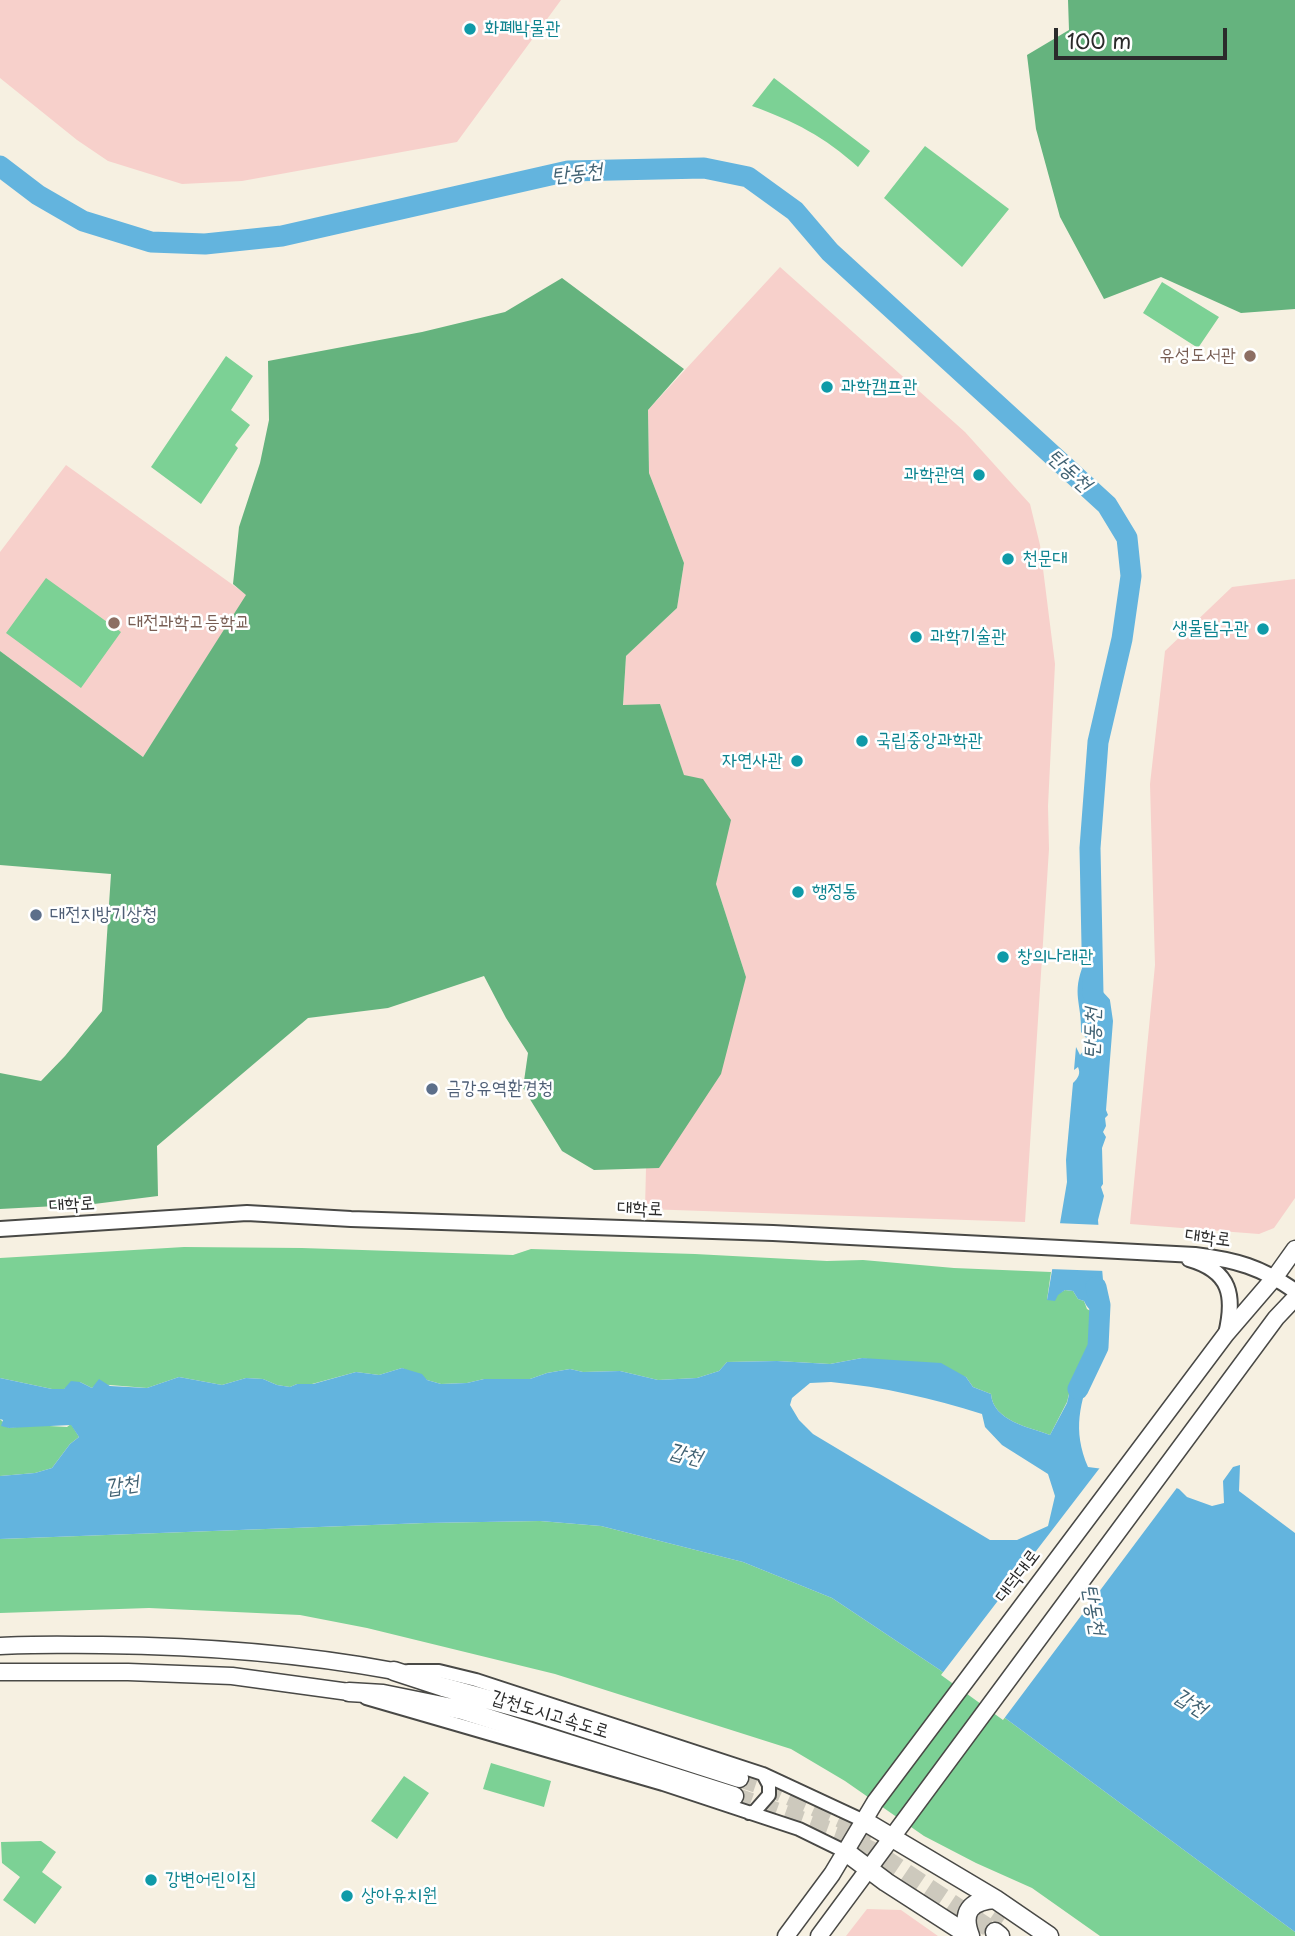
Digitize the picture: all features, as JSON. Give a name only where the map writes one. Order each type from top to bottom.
[{"type":"highway","name":"갑천도시고속도로","points":[[349,1692],[383,1694],[462,1710],[737,1787],[600,1733],[394,1671]]},
{"type":"highway","points":[[864,1821],[995,1899],[1049,1936]]},
{"type":"highway","points":[[846,1852],[870,1867],[886,1882],[970,1936]]},
{"type":"highway","points":[[970,1936],[966,1919],[971,1907],[981,1900],[995,1899]]},
{"type":"highway","points":[[1000,1929],[1030,1936]]},
{"type":"main road","name":"대학로","points":[[0,1229],[247,1213],[773,1233],[1164,1252],[1249,1264],[1295,1291]]},
{"type":"main road","name":"대덕대로","points":[[786,1936],[846,1852],[875,1802],[1226,1334],[1275,1277],[1295,1249]]},
{"type":"main road","points":[[1164,1252],[1198,1262],[1216,1271],[1227,1284],[1231,1297],[1231,1313],[1226,1334]]},
{"type":"main road","points":[[819,1936],[1276,1318],[1295,1298]]},
{"type":"main road","points":[[0,1646],[236,1649],[334,1660],[394,1671]]},
{"type":"main road","points":[[0,1672],[232,1676],[349,1692]]},
{"type":"street","points":[[394,1671],[439,1671],[476,1679],[763,1774],[864,1821]]},
{"type":"street","points":[[349,1692],[392,1707],[584,1760],[799,1829],[846,1852]]},
{"type":"street","points":[[749,1813],[755,1811],[768,1795],[769,1785],[763,1774]]},
{"type":"shaded area","points":[[0,0],[561,0],[457,142],[242,181],[182,184],[108,161],[77,140],[0,78]]},
{"type":"shaded area","name":"국립중앙과학관","points":[[780,267],[965,432],[1030,504],[1040,545],[1055,664],[1048,806],[1049,849],[1025,1222],[645,1209],[646,1168],[659,1168],[746,977],[716,884],[730,819],[684,776],[660,704],[623,706],[626,656],[677,608],[684,563],[649,473],[648,410]]},
{"type":"shaded area","name":"대전과학고등학교","points":[[66,465],[247,595],[143,757],[0,651],[0,552]]},
{"type":"shaded area","points":[[1295,579],[1295,1198],[1274,1228],[1259,1234],[1130,1224],[1155,965],[1150,784],[1165,651],[1232,587]]},
{"type":"shaded area","points":[[867,1909],[901,1910],[938,1936],[846,1936]]},
{"type":"green space","points":[[1068,0],[1295,0],[1295,309],[1241,313],[1161,277],[1104,299],[1060,217],[1036,129],[1027,55],[1069,30]]},
{"type":"green space","points":[[774,78],[870,151],[858,167],[808,131],[752,106]]},
{"type":"green space","points":[[925,146],[1009,209],[962,267],[884,198]]},
{"type":"green space","points":[[562,278],[684,369],[648,410],[649,473],[684,563],[677,608],[626,656],[623,705],[660,704],[684,775],[703,779],[731,820],[716,884],[746,977],[721,1074],[659,1168],[594,1170],[562,1151],[523,1088],[528,1053],[484,976],[388,1008],[308,1018],[157,1146],[158,1196],[94,1204],[0,1209],[0,1073],[41,1081],[102,1011],[111,874],[0,865],[0,651],[143,757],[246,595],[233,584],[239,527],[260,463],[269,420],[268,361],[422,332],[505,312]]},
{"type":"green space","points":[[1162,282],[1219,317],[1198,348],[1143,313]]},
{"type":"green space","points":[[226,356],[253,376],[231,410],[250,425],[235,445],[238,448],[201,504],[151,467]]},
{"type":"green space","points":[[46,578],[121,632],[81,688],[6,633]]},
{"type":"green space","points":[[184,1247],[513,1255],[531,1249],[827,1261],[863,1260],[954,1268],[1051,1272],[1047,1300],[1065,1290],[1073,1291],[1078,1299],[1084,1301],[1087,1309],[1096,1314],[1095,1336],[1086,1363],[1070,1390],[1067,1402],[1050,1435],[1005,1417],[993,1403],[991,1394],[973,1387],[966,1377],[862,1358],[830,1364],[727,1362],[719,1371],[697,1378],[658,1380],[620,1371],[583,1372],[570,1369],[530,1379],[484,1379],[441,1384],[402,1368],[379,1375],[356,1372],[290,1387],[263,1379],[246,1378],[222,1385],[179,1377],[147,1388],[97,1384],[92,1388],[80,1382],[64,1389],[52,1389],[0,1378],[0,1258]]},
{"type":"green space","points":[[0,1419],[9,1428],[31,1425],[67,1427],[71,1424],[79,1437],[70,1444],[52,1468],[35,1473],[0,1476]]},
{"type":"green space","points":[[540,1521],[601,1526],[743,1562],[832,1598],[940,1670],[1295,1932],[1295,1936],[1100,1936],[1032,1888],[924,1836],[845,1781],[791,1749],[555,1674],[367,1628],[300,1615],[149,1608],[0,1613],[0,1539]]},
{"type":"green space","points":[[491,1763],[551,1781],[544,1807],[483,1789]]},
{"type":"green space","points":[[404,1776],[429,1793],[397,1839],[371,1821]]},
{"type":"green space","points":[[41,1841],[56,1852],[42,1872],[62,1887],[35,1924],[3,1900],[20,1877],[2,1863],[1,1842]]},
{"type":"water","points":[[1084,963],[1106,973],[1113,1021],[1106,1110],[1108,1115],[1105,1118],[1106,1126],[1103,1132],[1106,1137],[1102,1148],[1101,1187],[1104,1196],[1098,1220],[1103,1280],[1109,1299],[1108,1315],[1091,1310],[1073,1291],[1065,1290],[1055,1301],[1047,1300],[1067,1182],[1066,1160],[1073,1083],[1079,1074],[1078,1067],[1074,1070],[1076,1047],[1080,1055],[1086,1048],[1087,1039],[1081,1032],[1078,991]]},
{"type":"water","name":"갑천","points":[[862,1358],[941,1363],[966,1377],[973,1387],[991,1394],[993,1403],[1005,1417],[1050,1435],[1067,1403],[1070,1390],[1086,1363],[1093,1367],[1081,1405],[1079,1429],[1088,1467],[1135,1473],[1179,1489],[1187,1497],[1212,1506],[1224,1503],[1223,1481],[1233,1467],[1240,1465],[1239,1491],[1295,1533],[1295,1932],[940,1670],[832,1598],[743,1562],[601,1526],[540,1521],[0,1539],[0,1476],[35,1473],[52,1468],[70,1444],[79,1437],[71,1425],[9,1428],[1,1426],[3,1420],[0,1419],[0,1378],[52,1389],[64,1389],[71,1381],[92,1388],[99,1379],[110,1386],[147,1388],[179,1377],[222,1385],[246,1378],[263,1379],[290,1387],[313,1384],[356,1372],[379,1375],[402,1368],[441,1384],[484,1379],[530,1379],[570,1369],[583,1372],[620,1371],[658,1380],[697,1378],[719,1371],[727,1362],[830,1364]],"holes":[[[831,1382],[907,1394],[982,1414],[985,1427],[1002,1445],[1048,1474],[1055,1496],[1048,1526],[1017,1540],[990,1540],[813,1434],[799,1420],[790,1405],[792,1398],[810,1383]]]},
{"type":"pier","points":[[1082,960],[1109,971],[1114,1004],[1079,966]]},
{"type":"pier","points":[[1055,1223],[1102,1225],[1106,1271],[1048,1269]]},
{"type":"pier","points":[[1102,1465],[1136,1470],[1179,1485],[1003,1720],[941,1675]]},
{"type":"waterway","name":"탄동천","points":[[0,166],[38,195],[83,221],[151,242],[205,244],[282,236],[568,171],[704,168],[748,177],[795,211],[830,252],[1107,505],[1127,538],[1131,576],[1122,639],[1098,742],[1090,848],[1093,994]]},
{"type":"waterway","name":"탄동천","points":[[1078,1389],[1098,1347],[1100,1305],[1096,1287]]},
{"type":"tunnel","points":[[739,1778],[777,1791],[873,1833]]},
{"type":"tunnel","points":[[734,1796],[837,1833],[877,1853],[995,1932]]},
{"type":"tunnel","points":[[973,1896],[1005,1918]]},
{"type":"place","name":"화폐박물관","points":[[470,29]]},
{"type":"place","name":"유성도서관","points":[[1250,356]]},
{"type":"place","name":"과학캠프관","points":[[827,387]]},
{"type":"place","name":"과학관역","points":[[979,475]]},
{"type":"place","name":"천문대","points":[[1008,559]]},
{"type":"place","name":"대전과학고등학교","points":[[114,623]]},
{"type":"place","name":"생물탐구관","points":[[1263,629]]},
{"type":"place","name":"과학기술관","points":[[916,637]]},
{"type":"place","name":"국립중앙과학관","points":[[862,741]]},
{"type":"place","name":"자연사관","points":[[797,761]]},
{"type":"place","name":"행정동","points":[[798,892]]},
{"type":"place","name":"대전지방기상청","points":[[36,915]]},
{"type":"place","name":"창의나래관","points":[[1003,957]]},
{"type":"place","name":"금강유역환경청","points":[[432,1089]]},
{"type":"place","name":"강변어린이집","points":[[151,1880]]},
{"type":"place","name":"상아유치원","points":[[347,1896]]}]
